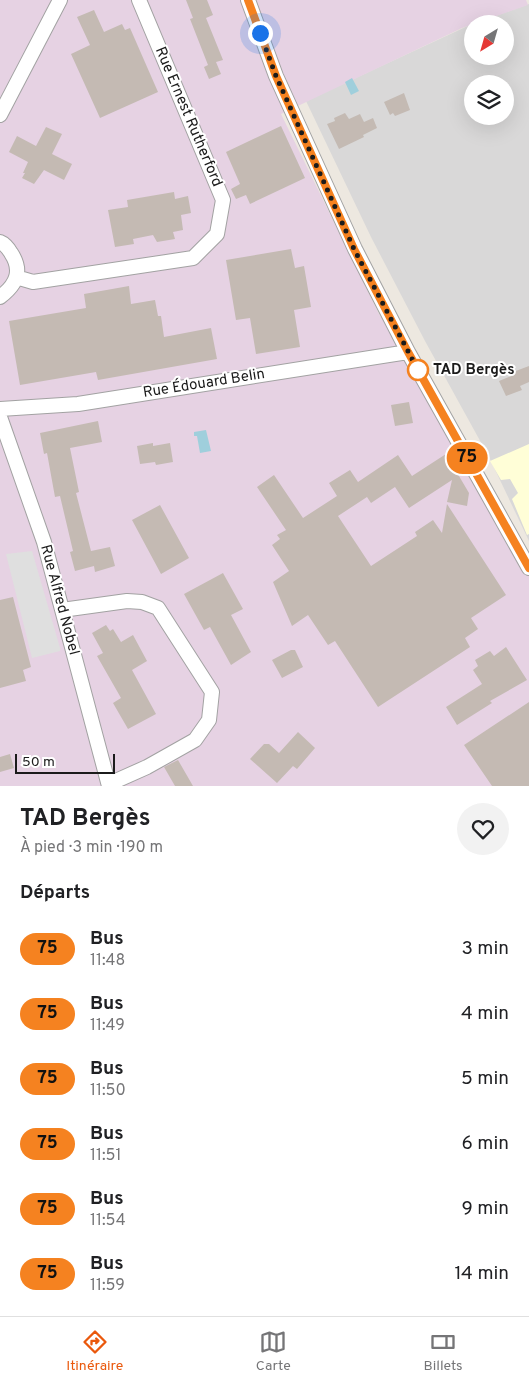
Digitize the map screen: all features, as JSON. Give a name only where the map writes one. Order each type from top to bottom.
[{"type":"street","points":[[0,115],[60,0]]},
{"type":"street","name":"Rue Ernest Rutherford","points":[[16,278],[33,282],[193,258],[216,234],[223,200],[139,0]]},
{"type":"street","points":[[248,0],[276,76],[350,240],[408,352],[529,568]]},
{"type":"street","points":[[0,242],[4,243],[17,263],[16,278],[11,288],[0,297]]},
{"type":"street","name":"Rue Édouard Belin","points":[[0,409],[78,404],[408,352]]},
{"type":"street","name":"Rue Alfred Nobel","points":[[0,417],[44,542],[109,785]]},
{"type":"street","points":[[62,610],[127,601],[142,602],[158,608],[212,692],[209,720],[196,740],[109,785]]},
{"type":"shaded area","points":[[0,0],[526,0],[528,5],[499,15],[464,15],[464,27],[281,114],[379,314],[495,495],[529,553],[529,786],[0,786]]},
{"type":"shaded area","points":[[529,4],[529,541],[489,457],[425,341],[371,237],[306,101],[464,28],[464,65],[514,65],[514,15],[498,15]]},
{"type":"shaded area","points":[[529,444],[529,534],[527,535],[512,499],[518,493],[510,479],[501,480],[490,461]]},
{"type":"shaded area","points":[[32,551],[60,651],[32,658],[6,554]]},
{"type":"water","points":[[352,78],[359,91],[351,95],[345,82]]},
{"type":"water","points":[[206,430],[211,451],[200,453],[197,436],[194,436],[194,432]]},
{"type":"building","points":[[186,0],[207,0],[213,15],[206,18],[223,60],[216,62],[221,74],[209,79],[204,67],[208,65],[190,19],[193,18]]},
{"type":"building","points":[[94,10],[104,32],[122,24],[125,30],[130,28],[158,92],[100,118],[71,54],[90,45],[77,17]]},
{"type":"building","points":[[404,93],[410,110],[395,116],[393,113],[390,115],[384,102]]},
{"type":"building","points":[[345,113],[349,119],[360,114],[364,122],[373,118],[377,128],[363,135],[364,137],[339,149],[327,124],[335,121],[334,118]]},
{"type":"building","points":[[281,126],[305,178],[250,204],[246,195],[236,199],[231,189],[240,184],[226,152]]},
{"type":"building","points":[[46,127],[62,134],[52,154],[72,164],[64,180],[44,170],[34,184],[22,178],[28,162],[9,152],[17,136],[36,146]]},
{"type":"building","points":[[174,192],[175,199],[188,196],[191,213],[181,215],[183,230],[173,232],[175,239],[157,242],[153,235],[133,239],[134,244],[115,247],[108,210],[128,207],[127,200]]},
{"type":"building","points":[[291,249],[295,268],[304,266],[311,307],[294,310],[300,347],[256,354],[250,318],[236,320],[226,260]]},
{"type":"building","points":[[129,286],[131,304],[155,300],[158,316],[161,316],[164,337],[211,328],[217,359],[98,380],[96,372],[20,385],[9,321],[86,308],[84,294]]},
{"type":"building","points":[[529,366],[529,382],[520,386],[522,390],[506,396],[499,381],[514,375],[513,372]]},
{"type":"building","points":[[409,402],[413,423],[395,426],[391,405]]},
{"type":"building","points":[[98,421],[102,442],[70,448],[79,492],[76,493],[91,551],[110,547],[115,566],[95,572],[94,566],[75,571],[70,552],[73,551],[60,496],[55,497],[47,453],[44,454],[40,433]]},
{"type":"building","points":[[153,443],[153,446],[170,443],[173,462],[156,465],[155,462],[140,464],[137,446]]},
{"type":"building","points":[[446,454],[469,493],[467,506],[447,502],[452,480],[409,508],[395,487],[371,503],[367,497],[338,516],[371,566],[417,536],[415,532],[433,520],[442,533],[447,504],[506,595],[471,618],[478,629],[465,638],[470,647],[378,707],[335,641],[328,645],[308,615],[292,626],[273,582],[289,571],[272,545],[280,539],[277,535],[286,530],[257,487],[274,475],[303,518],[337,496],[329,483],[350,470],[358,482],[398,455],[412,476]]},
{"type":"building","points":[[160,505],[189,558],[161,574],[132,520]]},
{"type":"building","points":[[223,573],[243,609],[231,615],[251,652],[231,665],[210,627],[204,630],[184,594]]},
{"type":"building","points":[[13,597],[31,667],[23,670],[26,681],[0,688],[0,600]]},
{"type":"building","points":[[106,625],[110,631],[113,629],[121,642],[133,635],[147,661],[132,670],[156,714],[128,729],[113,703],[121,698],[97,656],[103,653],[92,633]]},
{"type":"building","points":[[506,647],[527,680],[490,701],[492,703],[457,725],[446,707],[482,684],[473,670],[478,666],[475,660],[490,651],[494,656]]},
{"type":"building","points":[[291,650],[295,650],[303,667],[282,678],[272,660]]},
{"type":"building","points":[[529,702],[529,786],[492,786],[464,745]]},
{"type":"building","points":[[298,732],[315,748],[297,769],[293,766],[277,783],[250,759],[264,744],[269,744],[279,753]]},
{"type":"building","points":[[10,754],[14,768],[0,772],[0,757]]},
{"type":"building","points":[[178,760],[193,786],[175,786],[164,767]]},
{"type":"bus line","name":"75","points":[[248,0],[276,76],[354,249],[408,352],[529,568]]},
{"type":"place","name":"TAD Bergès","points":[[418,370]]},
{"type":"route","points":[[260,33],[276,76],[354,249],[418,370]]}]
